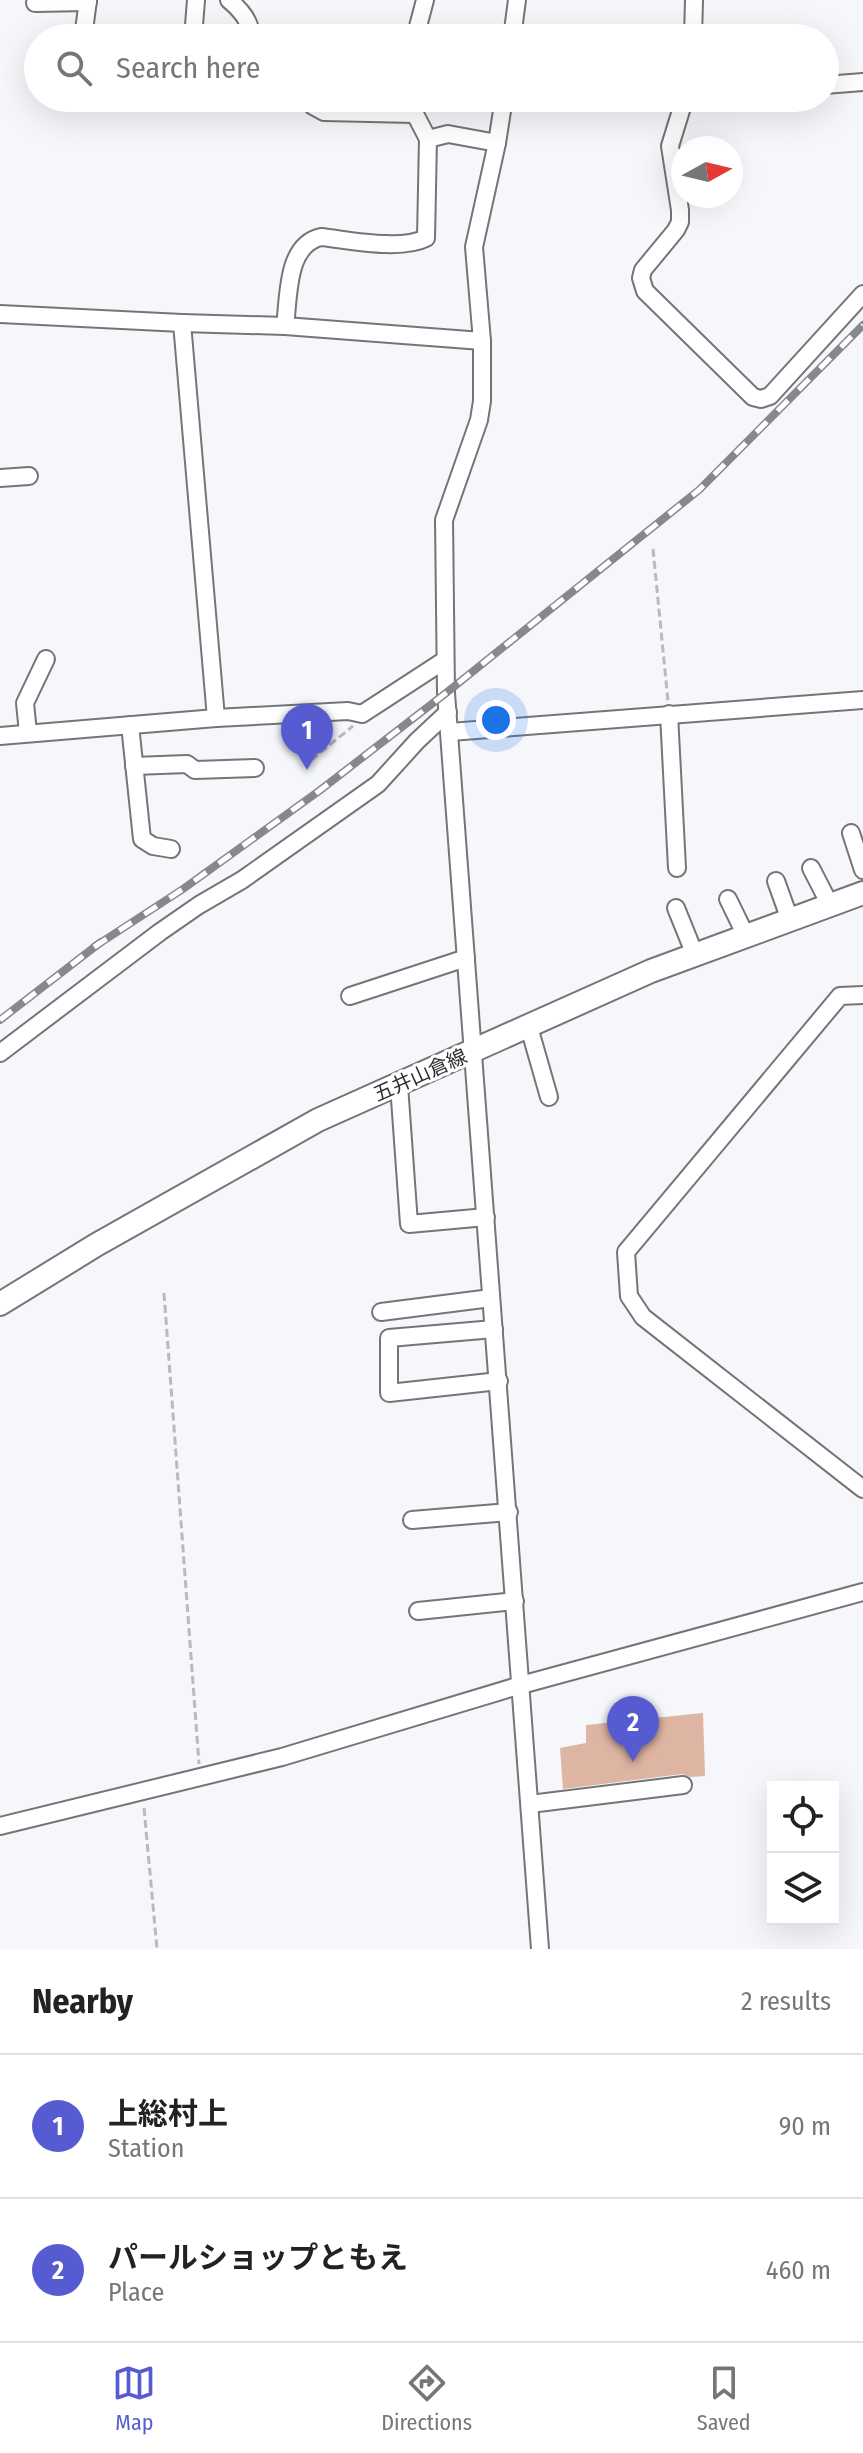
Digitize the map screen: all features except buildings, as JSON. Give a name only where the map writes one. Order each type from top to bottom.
[{"type":"main road","name":"五井山倉線","points":[[0,1304],[96,1245],[318,1120],[651,971],[863,893]]},
{"type":"street","points":[[194,24],[196,0]]},
{"type":"street","points":[[229,0],[242,11],[249,24]]},
{"type":"street","points":[[419,24],[425,0]]},
{"type":"street","points":[[514,24],[517,0]]},
{"type":"street","points":[[693,24],[694,0]]},
{"type":"street","points":[[35,3],[88,1],[85,24]]},
{"type":"street","points":[[839,84],[863,82]]},
{"type":"street","points":[[285,326],[293,269],[301,247],[310,240],[321,237],[395,244],[418,242],[426,238],[428,139],[417,112]]},
{"type":"street","points":[[502,112],[474,247],[482,341],[482,401],[479,420],[444,520],[445,660],[540,1949]]},
{"type":"street","points":[[681,112],[670,146],[680,222],[643,270],[641,278],[645,291],[753,397],[761,399],[770,396],[863,294]]},
{"type":"street","points":[[428,139],[448,134],[497,143]]},
{"type":"street","points":[[0,314],[285,326],[482,341]]},
{"type":"street","points":[[182,323],[216,718]]},
{"type":"street","points":[[0,478],[29,476]]},
{"type":"street","points":[[28,733],[25,703],[46,659]]},
{"type":"street","points":[[0,736],[216,718],[348,711],[362,714],[445,660]]},
{"type":"street","points":[[450,732],[863,700]]},
{"type":"street","points":[[0,1053],[160,932],[242,880],[378,784],[448,712]]},
{"type":"street","points":[[669,714],[677,868]]},
{"type":"street","points":[[130,725],[142,839],[153,846],[171,849]]},
{"type":"street","points":[[134,766],[187,764],[195,770],[255,768]]},
{"type":"street","points":[[851,833],[863,870]]},
{"type":"street","points":[[811,868],[830,905]]},
{"type":"street","points":[[776,881],[790,920]]},
{"type":"street","points":[[728,899],[746,936]]},
{"type":"street","points":[[676,908],[695,955]]},
{"type":"street","points":[[350,996],[466,958]]},
{"type":"street","points":[[863,995],[840,996],[626,1252],[629,1296],[643,1317],[863,1489]]},
{"type":"street","points":[[529,1027],[549,1097]]},
{"type":"street","points":[[399,1085],[409,1224],[486,1217]]},
{"type":"street","points":[[381,1312],[491,1298]]},
{"type":"street","points":[[494,1329],[389,1338],[389,1393],[499,1381]]},
{"type":"street","points":[[412,1520],[509,1512]]},
{"type":"street","points":[[0,1826],[282,1757],[521,1685],[863,1592]]},
{"type":"street","points":[[418,1611],[515,1601]]},
{"type":"street","points":[[530,1804],[683,1785]]},
{"type":"path","points":[[653,549],[669,714]]},
{"type":"path","points":[[311,760],[349,731],[362,714]]},
{"type":"path","points":[[164,1293],[200,1778]]},
{"type":"path","points":[[143,1792],[157,1949]]},
{"type":"railway","points":[[94,947],[183,889],[319,791],[699,490],[863,325]]},
{"type":"railway","points":[[0,1020],[101,942]]},
{"type":"place","name":"上総村上","points":[[307,770]]},
{"type":"place","name":"パールショップともえ","points":[[633,1762]]}]
